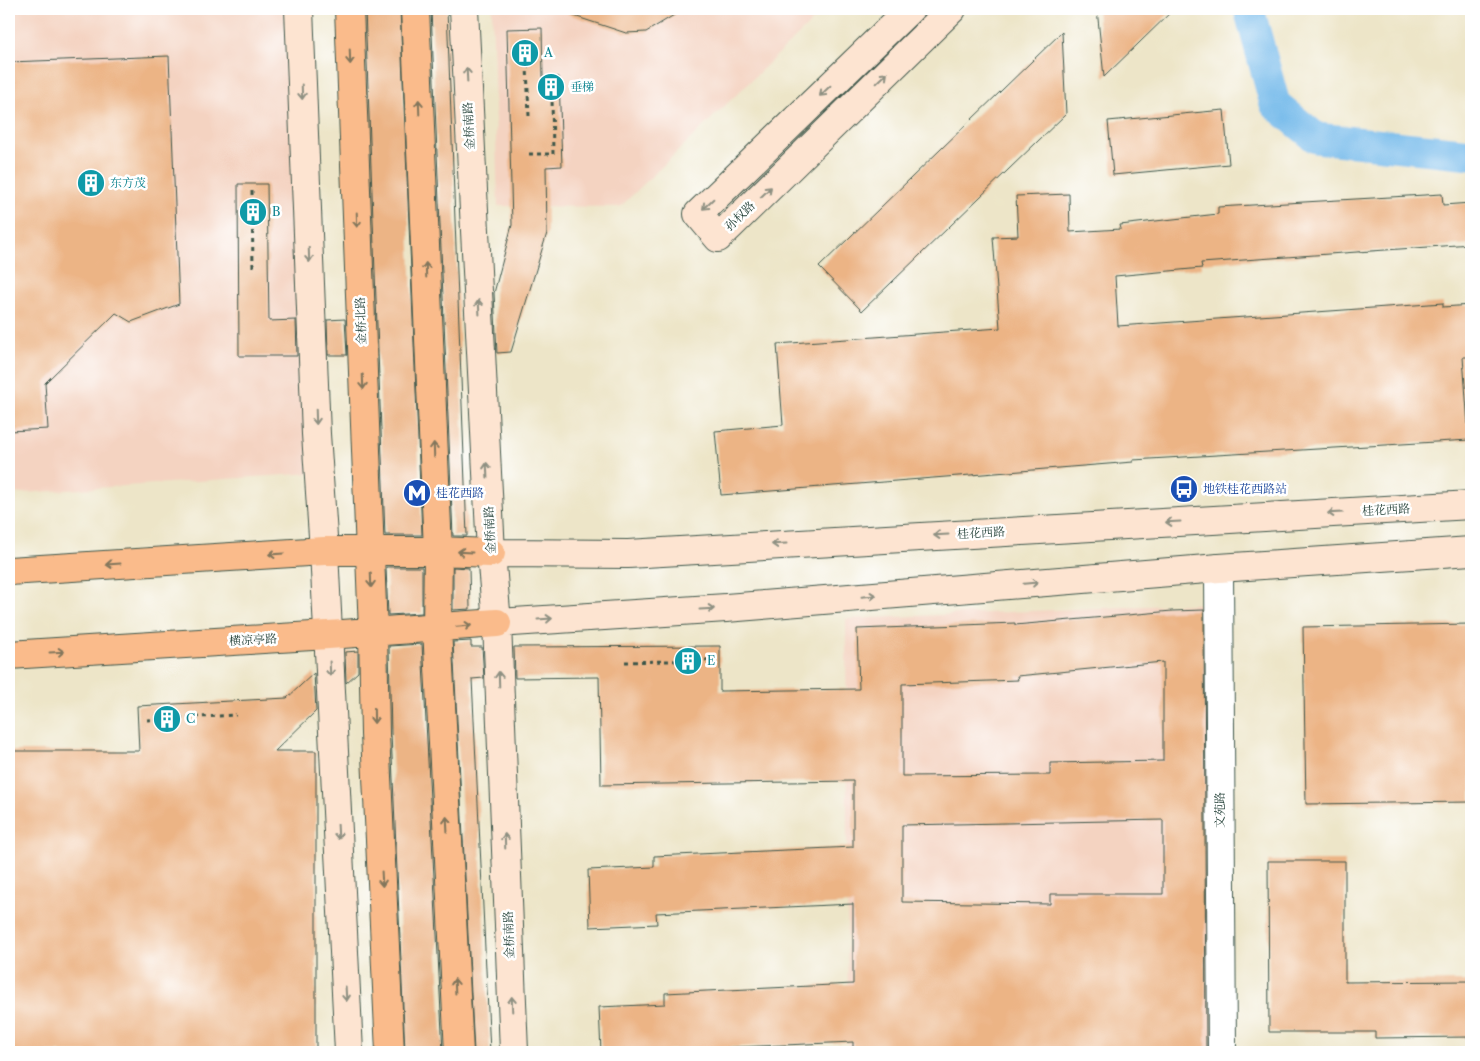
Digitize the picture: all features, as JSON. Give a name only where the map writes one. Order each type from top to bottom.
[{"type":"main road","points":[[299,9],[316,434],[324,551],[349,1052]]},
{"type":"main road","name":"金桥北路","points":[[348,9],[373,632]]},
{"type":"main road","points":[[415,9],[438,551],[437,628],[459,1052]]},
{"type":"main road","name":"金桥南路","points":[[464,9],[491,553],[497,623],[514,1052]]},
{"type":"main road","name":"孙权路","points":[[910,9],[698,214],[718,238],[952,9]]},
{"type":"main road","name":"桂花西路","points":[[491,553],[628,554],[1471,505]]},
{"type":"main road","points":[[9,571],[324,551],[491,553]]},
{"type":"main road","points":[[497,623],[726,608],[1218,568],[1471,551]]},
{"type":"main road","name":"横凉亭路","points":[[9,655],[328,636],[497,623]]},
{"type":"main road","points":[[373,632],[375,734],[390,1052]]},
{"type":"street","name":"文苑路","points":[[1218,568],[1222,1052]]},
{"type":"path","points":[[526,40],[529,118]]},
{"type":"path","points":[[529,154],[553,154],[552,97]]},
{"type":"path","points":[[252,191],[253,269]]},
{"type":"path","points":[[625,662],[710,660]]},
{"type":"path","points":[[146,720],[236,715]]},
{"type":"shaded area","points":[[9,9],[292,9],[314,473],[9,494]]},
{"type":"shaded area","points":[[492,9],[825,9],[620,207],[498,206]]},
{"type":"shaded area","points":[[1216,603],[1219,1052],[848,1052],[846,619]]},
{"type":"building","points":[[365,9],[400,9],[422,535],[385,535]]},
{"type":"building","points":[[431,9],[447,9],[467,536],[453,536]]},
{"type":"building","points":[[568,9],[684,9],[646,32],[626,33],[568,14]]},
{"type":"building","points":[[1097,9],[1174,9],[1104,77]]},
{"type":"building","points":[[542,28],[543,77],[559,77],[562,166],[546,167],[547,233],[511,352],[497,353],[494,293],[512,225],[507,29]]},
{"type":"building","points":[[1062,32],[1066,114],[862,311],[819,267]]},
{"type":"building","name":"东方茂","points":[[169,56],[179,304],[131,322],[116,313],[45,383],[48,429],[9,431],[9,62]]},
{"type":"building","points":[[1224,110],[1229,164],[1113,175],[1108,121]]},
{"type":"building","points":[[238,184],[267,184],[269,321],[296,320],[297,356],[239,356]]},
{"type":"building","points":[[1069,194],[1070,232],[1121,229],[1120,225],[1218,214],[1218,207],[1442,194],[1443,205],[1471,203],[1471,244],[1201,263],[1202,268],[1115,276],[1118,326],[1443,303],[1443,307],[1471,305],[1471,357],[1463,357],[1469,440],[1133,460],[1133,462],[721,495],[715,431],[783,425],[777,344],[1000,328],[993,237],[1018,236],[1016,196]]},
{"type":"building","points":[[345,319],[347,355],[328,355],[327,320]]},
{"type":"building","points":[[386,567],[422,567],[422,613],[388,615]]},
{"type":"building","points":[[453,567],[469,568],[470,609],[453,610]]},
{"type":"building","points":[[1204,610],[1206,1052],[853,1052],[853,1042],[668,1050],[668,1052],[601,1052],[599,1007],[665,1004],[665,993],[853,984],[853,904],[656,913],[657,924],[590,927],[588,870],[654,867],[654,856],[853,847],[853,781],[601,785],[599,677],[515,678],[514,647],[720,646],[720,691],[859,689],[857,629],[1015,623],[1015,625],[1172,611]],"holes":[[[1163,662],[1163,761],[1050,763],[1050,775],[902,776],[902,684],[1018,680],[1017,676]],[[1163,820],[1163,894],[1050,894],[1050,904],[902,902],[902,825]]]},
{"type":"building","points":[[1471,624],[1471,802],[1306,804],[1303,627]]},
{"type":"building","points":[[471,641],[471,647],[482,647],[484,678],[472,679],[490,1052],[474,1052],[453,642]]},
{"type":"building","points":[[422,644],[443,1052],[405,1052],[389,646]]},
{"type":"building","points":[[358,651],[358,672],[346,683],[345,652]]},
{"type":"building","points":[[314,673],[316,711],[275,751],[316,751],[316,1052],[9,1052],[9,751],[139,751],[137,706],[287,698]]},
{"type":"building","points":[[1268,861],[1345,861],[1345,982],[1471,981],[1471,1037],[1375,1038],[1375,1032],[1269,1032]]},
{"type":"waterway","points":[[1249,9],[1275,104],[1316,138],[1471,154]]},
{"type":"place","name":"A","points":[[525,53]]},
{"type":"place","name":"垂梯","points":[[551,87]]},
{"type":"place","name":"东方茂","points":[[91,183]]},
{"type":"place","name":"B","points":[[253,212]]},
{"type":"place","name":"地铁桂花西路站","points":[[1184,489]]},
{"type":"place","name":"桂花西路","points":[[417,493]]},
{"type":"place","name":"E","points":[[688,661]]},
{"type":"place","name":"C","points":[[167,719]]}]
